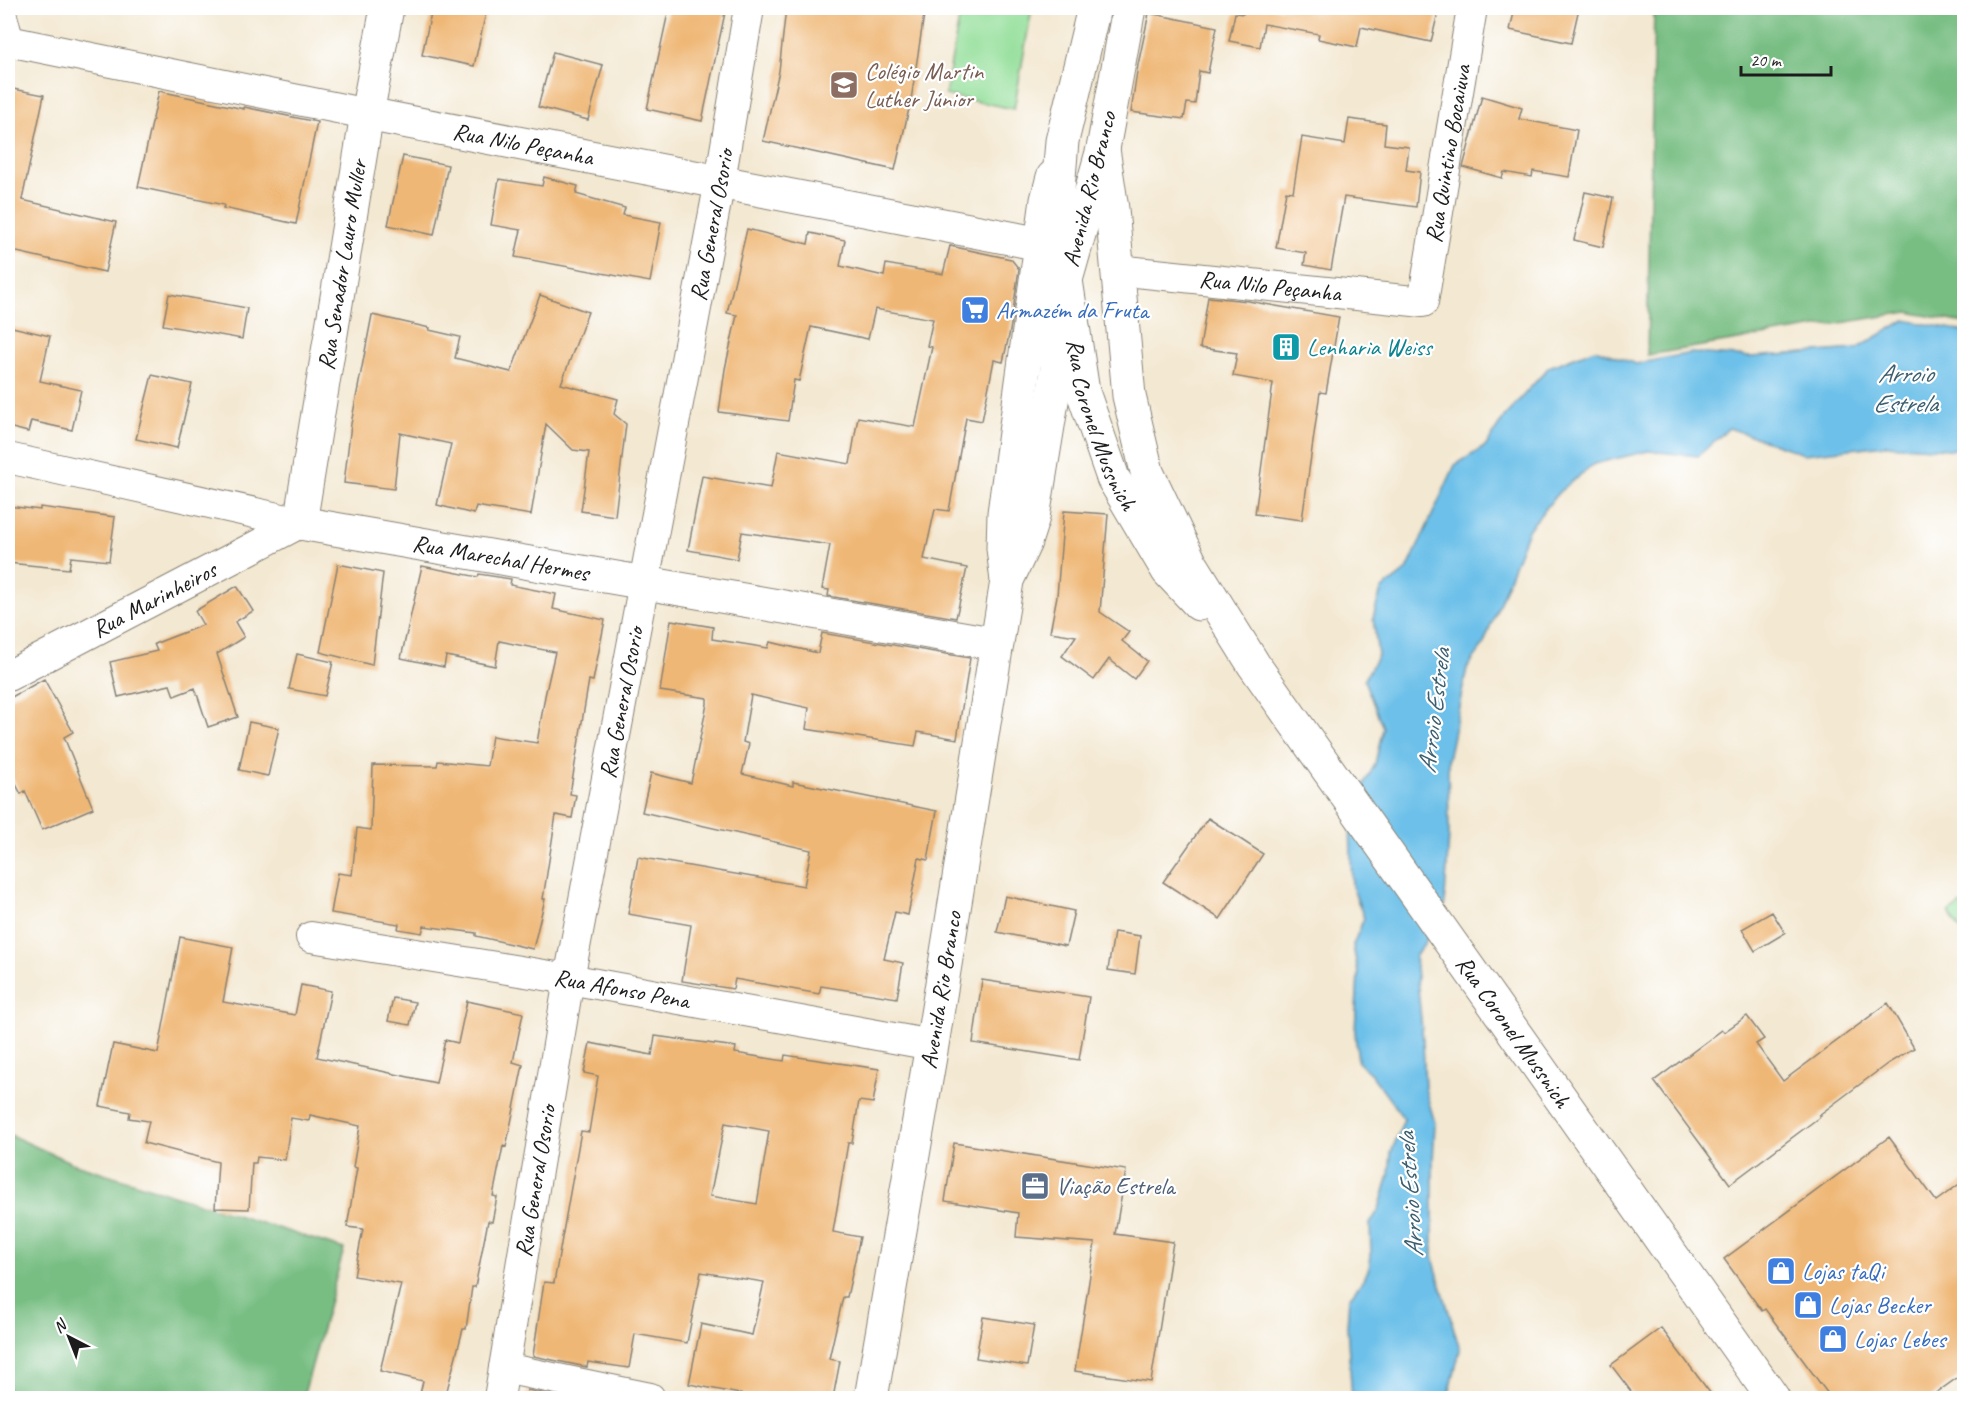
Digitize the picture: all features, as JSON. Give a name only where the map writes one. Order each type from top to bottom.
[{"type":"street","name":"Rua Senador Lauro Muller","points":[[300,523],[367,114],[387,8]]},
{"type":"street","name":"Rua General Osorio","points":[[499,1398],[569,979],[720,181],[749,8]]},
{"type":"street","name":"Avenida Rio Branco","points":[[872,1398],[932,1046],[1007,581],[1004,513],[1047,200],[1094,8]]},
{"type":"street","name":"Avenida Rio Branco","points":[[1007,581],[1025,542],[1033,517],[1056,377],[1066,280],[1103,149],[1129,8]]},
{"type":"street","name":"Rua Quintino Bocaiuva","points":[[1423,302],[1472,8]]},
{"type":"street","name":"Rua Nilo Peçanha","points":[[12,42],[367,114],[1041,244]]},
{"type":"street","name":"Rua Coronel Mussnich","points":[[1062,141],[1058,200],[1066,280],[1083,392],[1113,478],[1168,571],[1257,668]]},
{"type":"street","name":"Rua Coronel Mussnich","points":[[1103,149],[1112,209],[1129,396],[1147,472],[1190,562],[1257,668],[1773,1398]]},
{"type":"street","name":"Rua Nilo Peçanha","points":[[1117,270],[1423,302]]},
{"type":"street","name":"Rua Marechal Hermes","points":[[8,458],[300,523],[997,644]]},
{"type":"street","name":"Rua Marinheiros","points":[[8,676],[300,523]]},
{"type":"street","name":"Rua Afonso Pena","points":[[311,937],[569,979],[932,1046]]},
{"type":"street","points":[[504,1368],[651,1398]]},
{"type":"lane","points":[[8,10],[12,42]]},
{"type":"green space","points":[[961,8],[1032,8],[1014,109],[945,95]]},
{"type":"green space","points":[[1654,8],[1964,8],[1964,323],[1908,312],[1647,355]]},
{"type":"green space","points":[[1964,903],[1964,935],[1949,913]]},
{"type":"green space","points":[[8,1134],[72,1163],[344,1249],[303,1398],[8,1398]]},
{"type":"water","name":"Arroio Estrela","points":[[1905,320],[1964,331],[1964,450],[1886,445],[1804,454],[1729,428],[1698,456],[1648,451],[1594,464],[1559,492],[1528,530],[1483,646],[1467,668],[1448,759],[1449,835],[1444,914],[1415,957],[1425,1089],[1435,1123],[1433,1258],[1460,1350],[1448,1398],[1352,1398],[1347,1327],[1349,1298],[1364,1279],[1369,1268],[1370,1224],[1379,1209],[1389,1175],[1391,1153],[1404,1119],[1371,1074],[1358,1062],[1355,1032],[1358,973],[1353,945],[1364,918],[1352,886],[1350,824],[1361,790],[1375,764],[1383,728],[1364,680],[1378,655],[1373,618],[1381,590],[1407,570],[1455,465],[1486,446],[1504,417],[1549,367],[1595,349],[1636,364],[1691,353],[1751,357],[1856,349]]},
{"type":"building","points":[[432,8],[487,8],[474,66],[422,55]]},
{"type":"building","points":[[669,8],[726,8],[702,121],[647,109]]},
{"type":"building","name":"Colégio Martin Luther Júnior","points":[[786,8],[925,8],[911,100],[895,170],[763,141],[779,71]]},
{"type":"building","points":[[1243,8],[1439,8],[1431,42],[1361,27],[1357,47],[1318,39],[1319,34],[1264,24],[1260,47],[1229,41],[1235,13],[1243,14]]},
{"type":"building","points":[[1515,8],[1579,8],[1571,43],[1510,30]]},
{"type":"building","points":[[1149,13],[1217,27],[1208,73],[1199,71],[1195,104],[1187,103],[1184,119],[1131,112]]},
{"type":"building","points":[[553,52],[603,65],[588,120],[538,107]]},
{"type":"building","points":[[8,88],[44,95],[22,200],[116,222],[105,272],[8,250]]},
{"type":"building","points":[[159,91],[317,122],[296,224],[223,208],[224,205],[138,187]]},
{"type":"building","points":[[1482,96],[1522,108],[1519,119],[1577,130],[1569,177],[1533,171],[1532,177],[1504,172],[1502,178],[1463,167]]},
{"type":"building","points":[[1349,119],[1386,124],[1384,144],[1409,147],[1406,170],[1420,172],[1416,207],[1344,197],[1331,270],[1304,265],[1306,253],[1276,248],[1286,191],[1293,192],[1302,137],[1345,144]]},
{"type":"building","points":[[403,156],[448,165],[434,235],[388,225]]},
{"type":"building","points":[[544,177],[578,186],[576,194],[625,208],[623,215],[661,222],[650,282],[515,257],[521,230],[491,225],[499,179],[542,186]]},
{"type":"building","points":[[1585,192],[1613,198],[1603,247],[1574,240]]},
{"type":"building","points":[[747,229],[808,244],[810,233],[845,240],[840,266],[884,276],[886,264],[943,274],[950,246],[1011,259],[1019,269],[1003,362],[994,360],[982,421],[966,418],[949,511],[935,509],[924,559],[967,568],[956,618],[828,596],[829,590],[822,589],[830,545],[742,532],[737,559],[688,550],[702,476],[771,488],[778,451],[850,464],[858,417],[915,427],[932,347],[927,346],[933,319],[875,309],[868,339],[811,327],[799,381],[794,380],[788,421],[719,412],[725,369],[737,315],[727,313]]},
{"type":"building","points":[[169,294],[247,308],[242,339],[163,325]]},
{"type":"building","points":[[540,295],[588,312],[561,384],[618,399],[614,414],[626,424],[615,516],[581,511],[589,452],[573,450],[546,424],[531,515],[476,506],[474,514],[437,505],[451,444],[400,433],[394,489],[344,483],[351,424],[372,315],[460,337],[455,358],[511,372]]},
{"type":"building","points":[[1208,297],[1248,301],[1339,317],[1326,393],[1320,392],[1302,520],[1255,514],[1273,383],[1233,376],[1237,353],[1200,348]]},
{"type":"building","points":[[8,326],[50,336],[40,381],[81,390],[72,430],[31,421],[28,432],[8,427]]},
{"type":"building","points":[[152,375],[192,384],[177,448],[136,439]]},
{"type":"building","points":[[8,506],[40,510],[40,507],[115,517],[109,561],[71,557],[69,569],[8,563]]},
{"type":"building","points":[[1064,511],[1108,514],[1100,612],[1129,632],[1122,641],[1147,661],[1134,679],[1109,659],[1094,680],[1062,656],[1076,636],[1050,632],[1057,596]]},
{"type":"building","points":[[338,564],[383,573],[372,665],[320,652]]},
{"type":"building","points":[[422,566],[478,577],[479,574],[511,579],[510,585],[556,594],[553,609],[605,620],[593,681],[589,680],[570,794],[576,795],[572,818],[556,815],[543,899],[545,899],[533,949],[476,936],[476,933],[424,926],[422,933],[398,929],[399,924],[331,913],[338,873],[352,875],[357,828],[371,830],[373,765],[437,766],[438,761],[487,766],[492,736],[537,743],[555,652],[499,641],[495,666],[446,656],[444,667],[401,658]]},
{"type":"building","points":[[237,586],[253,611],[235,622],[244,637],[217,654],[238,717],[208,727],[195,688],[174,696],[170,685],[118,697],[110,662],[157,651],[154,644],[203,625],[195,611]]},
{"type":"building","points":[[671,620],[713,627],[712,639],[768,648],[770,642],[818,653],[822,633],[970,658],[957,739],[918,732],[915,746],[806,729],[809,708],[751,695],[743,742],[749,744],[742,774],[793,786],[793,782],[937,811],[928,860],[919,858],[908,915],[895,912],[884,959],[903,963],[897,998],[821,986],[819,994],[735,979],[733,989],[682,981],[691,925],[628,914],[638,857],[804,886],[811,850],[642,812],[651,773],[691,783],[707,704],[707,698],[660,691]]},
{"type":"building","points":[[297,654],[333,662],[325,696],[289,689]]},
{"type":"building","points":[[44,679],[73,732],[64,737],[93,808],[42,830],[25,791],[21,794],[8,769],[8,699]]},
{"type":"building","points":[[249,722],[279,728],[268,776],[239,770]]},
{"type":"building","points":[[1208,818],[1263,854],[1220,919],[1163,882]]},
{"type":"building","points":[[1005,896],[1074,911],[1066,946],[997,932]]},
{"type":"building","points":[[1772,912],[1785,933],[1755,951],[1742,929]]},
{"type":"building","points":[[1114,932],[1140,936],[1135,974],[1108,970]]},
{"type":"building","points":[[180,937],[233,947],[223,1002],[295,1015],[301,985],[331,991],[317,1057],[436,1083],[445,1040],[458,1043],[467,1001],[523,1013],[513,1062],[523,1065],[493,1196],[497,1197],[492,1222],[488,1221],[475,1287],[472,1287],[466,1329],[463,1329],[445,1398],[419,1398],[423,1381],[380,1371],[401,1284],[354,1276],[363,1229],[347,1227],[357,1168],[353,1167],[360,1126],[310,1115],[309,1121],[291,1118],[285,1160],[257,1157],[256,1163],[252,1163],[249,1209],[215,1208],[218,1162],[144,1143],[149,1121],[129,1118],[130,1112],[100,1106],[113,1044],[158,1053]]},
{"type":"building","points":[[982,980],[1089,997],[1079,1060],[973,1043]]},
{"type":"building","points":[[393,998],[415,1002],[410,1025],[388,1021]]},
{"type":"building","points":[[1888,1003],[1914,1048],[1887,1064],[1730,1184],[1654,1081],[1722,1030],[1724,1032],[1747,1016],[1764,1039],[1756,1044],[1783,1081]]},
{"type":"building","points":[[655,1036],[736,1047],[735,1053],[784,1061],[785,1055],[879,1069],[873,1103],[859,1101],[852,1143],[848,1143],[833,1232],[860,1237],[847,1297],[843,1297],[829,1359],[840,1361],[833,1398],[760,1398],[689,1384],[701,1324],[752,1335],[764,1282],[701,1272],[687,1343],[635,1334],[629,1368],[588,1362],[587,1367],[533,1356],[544,1282],[554,1283],[581,1131],[589,1132],[598,1076],[584,1073],[590,1043],[652,1055]],"holes":[[[725,1123],[769,1131],[757,1204],[710,1196]]]},
{"type":"building","points":[[1889,1137],[1936,1201],[1965,1180],[1965,1372],[1929,1398],[1831,1398],[1765,1309],[1762,1311],[1724,1259]]},
{"type":"building","points":[[954,1143],[1126,1170],[1115,1234],[1173,1242],[1151,1382],[1075,1371],[1095,1243],[1016,1237],[1018,1213],[945,1201]]},
{"type":"building","points":[[983,1317],[1034,1325],[1027,1366],[976,1358]]},
{"type":"building","points":[[1661,1328],[1714,1398],[1636,1398],[1611,1365]]},
{"type":"building","points":[[527,1390],[560,1397],[560,1398],[526,1398]]},
{"type":"place","name":"Colégio Martin Luther Júnior","points":[[844,85]]},
{"type":"place","name":"Armazém da Fruta","points":[[975,310]]},
{"type":"place","name":"Lenharia Weiss","points":[[1286,347]]},
{"type":"place","name":"Viação Estrela","points":[[1035,1186]]},
{"type":"place","name":"Lojas taQi","points":[[1781,1271]]},
{"type":"place","name":"Lojas Becker","points":[[1808,1305]]},
{"type":"place","name":"Lojas Lebes","points":[[1833,1339]]}]
